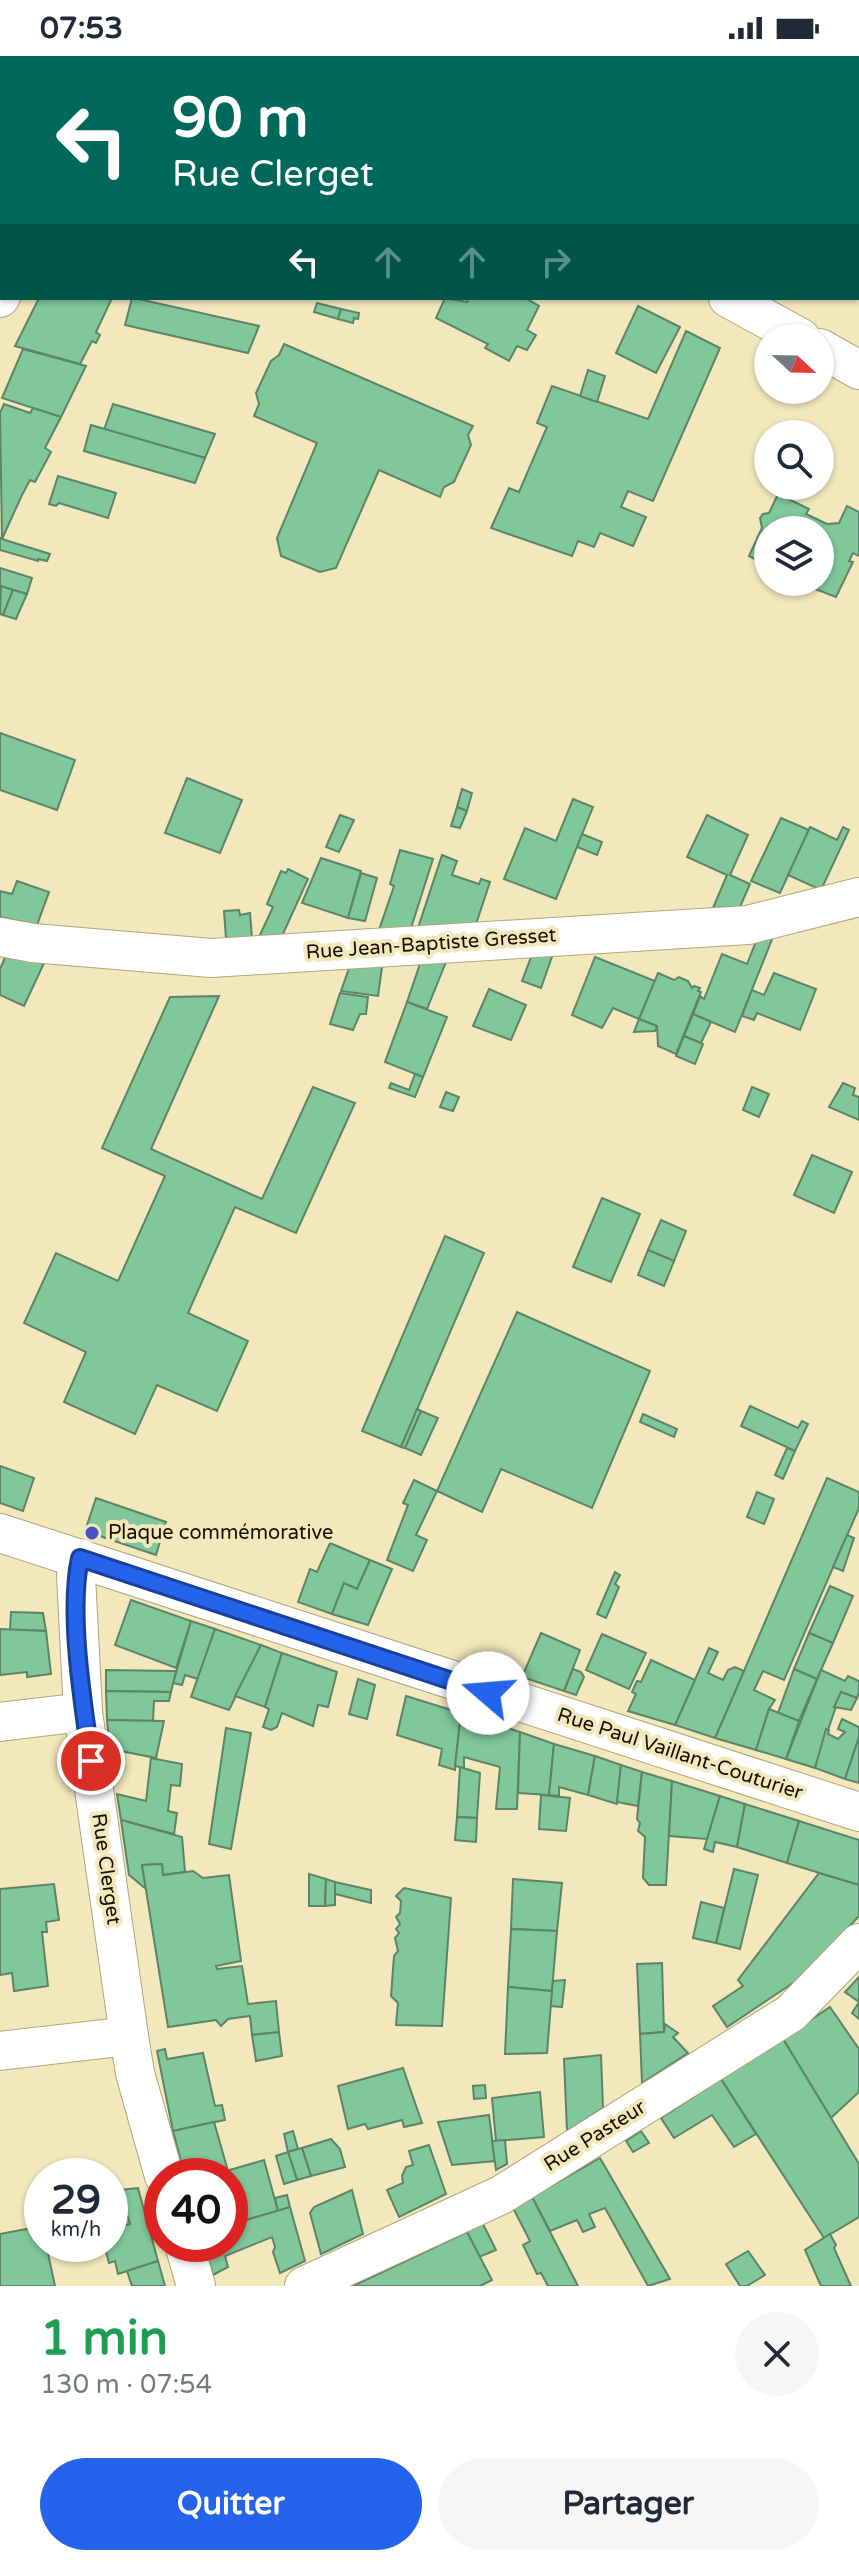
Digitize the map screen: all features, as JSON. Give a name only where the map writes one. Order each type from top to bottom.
[{"type":"street","points":[[732,300],[775,324]]},
{"type":"street","points":[[834,356],[859,370]]},
{"type":"street","name":"Rue Jean-Baptiste Gresset","points":[[0,937],[33,943],[211,958],[748,925],[859,897]]},
{"type":"street","name":"Rue Paul Vaillant-Couturier","points":[[0,1533],[859,1812]]},
{"type":"street","name":"Rue Clerget","points":[[80,1558],[76,1576],[83,1712],[135,2073],[159,2158]]},
{"type":"street","points":[[0,1722],[83,1712]]},
{"type":"street","name":"Rue Pasteur","points":[[304,2286],[501,2195],[791,2013],[859,1943]]},
{"type":"street","points":[[0,2051],[129,2036]]},
{"type":"street","points":[[189,2262],[196,2286]]},
{"type":"building","points":[[38,300],[111,300],[96,332],[100,335],[96,343],[92,341],[80,364],[15,346]]},
{"type":"building","points":[[131,300],[141,300],[259,326],[248,353],[125,325]]},
{"type":"building","points":[[444,300],[528,300],[539,306],[527,330],[536,335],[527,350],[517,346],[509,361],[485,348],[488,344],[436,318]]},
{"type":"building","points":[[317,303],[341,309],[338,319],[314,312]]},
{"type":"building","points":[[638,306],[680,327],[656,373],[616,353]]},
{"type":"building","points":[[341,309],[359,313],[358,319],[354,318],[353,323],[338,319]]},
{"type":"building","points":[[686,331],[720,348],[653,501],[628,491],[621,507],[646,517],[633,546],[600,533],[594,547],[578,541],[572,556],[491,528],[509,488],[519,492],[547,427],[537,423],[552,386],[648,419]]},
{"type":"building","points":[[284,344],[473,426],[468,435],[471,445],[454,482],[444,487],[440,497],[379,470],[336,568],[320,572],[281,556],[277,538],[317,443],[254,416],[259,404],[256,393],[271,361],[279,355]]},
{"type":"building","points":[[23,349],[86,366],[61,417],[2,398]]},
{"type":"building","points":[[588,370],[605,376],[597,402],[580,396]]},
{"type":"building","points":[[4,404],[30,413],[33,408],[61,417],[45,448],[51,452],[35,482],[30,480],[2,539],[0,413]]},
{"type":"building","points":[[113,404],[215,434],[205,458],[104,430]]},
{"type":"building","points":[[91,425],[205,458],[195,483],[84,451]]},
{"type":"building","points":[[58,476],[116,493],[108,518],[59,503],[56,506],[49,504]]},
{"type":"building","points":[[775,500],[790,500],[809,509],[806,514],[810,516],[762,516],[769,513]]},
{"type":"building","points":[[847,506],[859,512],[859,556],[853,553],[849,561],[853,562],[836,597],[833,596],[834,523],[839,523]]},
{"type":"building","points":[[0,538],[50,554],[47,561],[38,561],[0,550]]},
{"type":"building","points":[[0,568],[32,578],[27,594],[0,586]]},
{"type":"building","points":[[1,586],[13,590],[3,615],[0,614]]},
{"type":"building","points":[[13,590],[27,594],[16,619],[3,615]]},
{"type":"building","points":[[0,733],[75,760],[57,810],[0,790]]},
{"type":"building","points":[[187,778],[242,800],[220,853],[165,833]]},
{"type":"building","points":[[462,789],[472,793],[467,811],[457,807]]},
{"type":"building","points":[[573,799],[593,807],[556,899],[504,879],[525,828],[556,841]]},
{"type":"building","points":[[457,807],[467,811],[460,828],[451,826]]},
{"type":"building","points":[[340,815],[354,820],[339,852],[326,847]]},
{"type":"building","points":[[707,815],[748,835],[730,875],[750,884],[740,907],[713,908],[727,875],[687,857]]},
{"type":"building","points":[[781,818],[809,830],[780,893],[751,881]]},
{"type":"building","points":[[810,827],[837,840],[843,827],[849,830],[821,890],[788,875]]},
{"type":"building","points":[[582,834],[602,842],[597,855],[577,847]]},
{"type":"building","points":[[400,850],[433,859],[411,928],[379,930],[394,886],[390,884]]},
{"type":"building","points":[[442,855],[457,861],[452,875],[479,884],[481,879],[490,882],[476,924],[418,928]]},
{"type":"building","points":[[321,858],[361,871],[348,918],[302,903]]},
{"type":"building","points":[[288,869],[308,879],[282,936],[259,937],[273,907],[267,904],[281,871],[286,873]]},
{"type":"building","points":[[361,873],[377,878],[365,921],[348,918]]},
{"type":"building","points":[[17,881],[49,892],[37,925],[0,917],[0,891],[12,894]]},
{"type":"building","points":[[239,910],[240,915],[250,913],[252,938],[226,939],[224,911]]},
{"type":"building","points":[[773,937],[735,1032],[693,1014],[700,996],[704,999],[722,954],[747,964],[757,939]]},
{"type":"building","points":[[554,951],[541,988],[522,981],[533,952]]},
{"type":"building","points":[[7,953],[45,961],[24,1006],[0,995],[0,969]]},
{"type":"building","points":[[448,957],[427,1009],[407,1002],[422,958]]},
{"type":"building","points":[[595,957],[655,981],[639,1019],[613,1008],[602,1028],[572,1015]]},
{"type":"building","points":[[383,960],[378,996],[341,991],[351,963]]},
{"type":"building","points":[[658,973],[674,980],[679,977],[688,981],[692,988],[700,988],[698,991],[701,992],[676,1054],[658,1046],[657,1026],[639,1019]]},
{"type":"building","points":[[774,973],[816,989],[800,1030],[757,1013],[754,1020],[742,1016],[752,990],[764,995]]},
{"type":"building","points":[[489,989],[526,1005],[511,1040],[473,1026]]},
{"type":"building","points":[[340,993],[368,997],[366,1014],[360,1014],[353,1030],[330,1024]]},
{"type":"building","points":[[219,996],[151,1149],[262,1199],[313,1087],[355,1103],[296,1233],[235,1207],[188,1313],[248,1341],[217,1411],[157,1385],[135,1434],[64,1402],[86,1352],[24,1323],[56,1253],[118,1281],[165,1176],[102,1148],[170,997]]},
{"type":"building","points":[[407,1002],[447,1017],[423,1077],[385,1062]]},
{"type":"building","points":[[693,1014],[711,1022],[701,1043],[684,1036]]},
{"type":"building","points":[[639,1019],[657,1026],[655,1031],[634,1032]]},
{"type":"building","points":[[684,1036],[703,1044],[695,1064],[676,1056]]},
{"type":"building","points":[[415,1074],[423,1077],[415,1097],[389,1088],[391,1083],[409,1090]]},
{"type":"building","points":[[843,1083],[855,1088],[853,1095],[859,1097],[859,1120],[829,1107]]},
{"type":"building","points":[[752,1087],[769,1094],[759,1117],[743,1110]]},
{"type":"building","points":[[446,1092],[459,1097],[453,1111],[440,1107]]},
{"type":"building","points":[[812,1155],[852,1172],[834,1213],[794,1195]]},
{"type":"building","points":[[602,1198],[640,1214],[611,1282],[573,1267]]},
{"type":"building","points":[[661,1220],[686,1231],[674,1261],[648,1250]]},
{"type":"building","points":[[445,1236],[484,1253],[401,1447],[362,1431]]},
{"type":"building","points":[[648,1250],[674,1261],[664,1286],[638,1275]]},
{"type":"building","points":[[517,1312],[650,1371],[592,1508],[501,1469],[482,1512],[437,1491]]},
{"type":"building","points":[[750,1406],[798,1428],[802,1421],[808,1424],[795,1451],[741,1426]]},
{"type":"building","points":[[417,1409],[421,1411],[405,1448],[401,1447]]},
{"type":"building","points":[[421,1411],[438,1418],[421,1455],[405,1448]]},
{"type":"building","points":[[643,1414],[677,1429],[674,1437],[640,1422]]},
{"type":"building","points":[[787,1448],[795,1451],[783,1479],[775,1475]]},
{"type":"building","points":[[0,1466],[34,1478],[23,1511],[0,1503]]},
{"type":"building","points":[[827,1478],[859,1492],[859,1508],[784,1680],[763,1671],[754,1690],[775,1700],[769,1709],[756,1750],[715,1738]]},
{"type":"building","points":[[414,1480],[437,1491],[416,1535],[427,1540],[413,1571],[387,1560],[408,1505],[403,1503]]},
{"type":"building","points":[[757,1492],[774,1499],[764,1524],[747,1517]]},
{"type":"building","points":[[96,1498],[166,1522],[156,1555],[85,1531]]},
{"type":"building","points":[[847,1535],[854,1538],[843,1571],[833,1567]]},
{"type":"building","points":[[330,1543],[370,1560],[357,1589],[344,1583],[332,1614],[298,1602],[310,1569],[317,1572]]},
{"type":"building","points":[[370,1560],[392,1569],[368,1625],[332,1614],[344,1583],[357,1589]]},
{"type":"building","points":[[615,1572],[620,1575],[615,1584],[619,1587],[606,1618],[597,1614]]},
{"type":"building","points":[[830,1586],[853,1596],[833,1643],[809,1633]]},
{"type":"building","points":[[131,1600],[191,1621],[176,1668],[115,1645]]},
{"type":"building","points":[[11,1612],[43,1613],[46,1631],[10,1630]]},
{"type":"building","points":[[191,1621],[215,1629],[198,1679],[185,1675],[182,1685],[173,1683]]},
{"type":"building","points":[[0,1629],[46,1631],[51,1674],[27,1677],[27,1672],[0,1675]]},
{"type":"building","points":[[215,1629],[261,1645],[229,1710],[191,1697]]},
{"type":"building","points":[[541,1633],[580,1650],[564,1691],[522,1677]]},
{"type":"building","points":[[809,1633],[833,1643],[817,1679],[794,1669]]},
{"type":"building","points":[[602,1634],[646,1653],[629,1689],[586,1670]]},
{"type":"building","points":[[261,1645],[282,1653],[265,1707],[235,1696]]},
{"type":"building","points":[[709,1648],[718,1652],[708,1673],[723,1680],[728,1670],[735,1667],[744,1671],[715,1738],[675,1725]]},
{"type":"building","points":[[282,1653],[337,1672],[328,1707],[318,1705],[313,1726],[282,1713],[277,1727],[271,1730],[263,1727],[269,1709],[265,1707]]},
{"type":"building","points":[[651,1660],[695,1680],[675,1725],[628,1711],[636,1694],[632,1692],[637,1681],[641,1682]]},
{"type":"building","points":[[573,1669],[584,1677],[576,1695],[564,1691]]},
{"type":"building","points":[[794,1669],[817,1679],[799,1721],[778,1713]]},
{"type":"building","points":[[106,1670],[176,1671],[171,1692],[106,1691]]},
{"type":"building","points":[[821,1670],[845,1681],[848,1676],[859,1681],[859,1692],[857,1698],[841,1692],[815,1768],[786,1759]]},
{"type":"building","points":[[358,1679],[375,1685],[367,1719],[349,1714]]},
{"type":"building","points":[[106,1691],[171,1692],[169,1701],[154,1701],[153,1721],[107,1720]]},
{"type":"building","points":[[841,1692],[857,1698],[851,1710],[834,1707]]},
{"type":"building","points":[[406,1696],[461,1713],[455,1770],[439,1765],[442,1749],[397,1735]]},
{"type":"building","points":[[769,1709],[799,1721],[786,1759],[756,1750]]},
{"type":"building","points":[[461,1713],[520,1732],[517,1809],[496,1809],[500,1767],[464,1757],[464,1768],[455,1766]]},
{"type":"building","points":[[842,1719],[859,1727],[859,1737],[845,1779],[815,1768],[826,1729],[829,1730],[828,1734],[838,1739],[845,1732],[838,1729]]},
{"type":"building","points":[[107,1720],[164,1721],[156,1758],[110,1749]]},
{"type":"building","points":[[226,1728],[251,1733],[231,1849],[209,1844]]},
{"type":"building","points":[[520,1732],[554,1744],[549,1795],[518,1793]]},
{"type":"building","points":[[859,1737],[859,1783],[845,1779]]},
{"type":"building","points":[[554,1744],[595,1756],[588,1795],[559,1787],[559,1796],[549,1795]]},
{"type":"building","points":[[595,1756],[621,1765],[617,1804],[588,1795]]},
{"type":"building","points":[[151,1758],[182,1764],[180,1786],[171,1785],[168,1811],[177,1813],[174,1834],[121,1820],[117,1794],[146,1801]]},
{"type":"building","points":[[621,1765],[642,1772],[638,1806],[617,1802]]},
{"type":"building","points":[[460,1767],[480,1773],[477,1818],[457,1817]]},
{"type":"building","points":[[642,1772],[672,1781],[666,1885],[649,1885],[643,1878],[645,1837],[638,1831],[640,1823],[637,1819]]},
{"type":"building","points":[[672,1781],[720,1796],[707,1839],[669,1836]]},
{"type":"building","points":[[541,1795],[570,1798],[566,1831],[539,1829]]},
{"type":"building","points":[[720,1796],[745,1804],[737,1847],[715,1842],[713,1852],[704,1849]]},
{"type":"building","points":[[745,1804],[799,1821],[787,1863],[737,1847]]},
{"type":"building","points":[[457,1817],[477,1818],[476,1842],[455,1840]]},
{"type":"building","points":[[121,1820],[182,1837],[185,1872],[163,1875],[162,1864],[142,1865],[146,1889],[129,1875]]},
{"type":"building","points":[[799,1821],[859,1840],[859,1885],[787,1863]]},
{"type":"building","points":[[162,1864],[163,1875],[193,1871],[203,1878],[229,1875],[241,1961],[216,1966],[217,1969],[242,1966],[248,2004],[276,2001],[279,2032],[252,2035],[250,2016],[228,2019],[221,2026],[216,2020],[168,2027],[142,1865]]},
{"type":"building","points":[[734,1869],[758,1875],[740,1949],[716,1943]]},
{"type":"building","points":[[819,1873],[859,1885],[859,1916],[805,1975],[727,2027],[713,2006],[743,1986],[738,1980]]},
{"type":"building","points":[[309,1874],[326,1879],[325,1906],[309,1906]]},
{"type":"building","points":[[326,1879],[335,1882],[335,1905],[325,1906]]},
{"type":"building","points":[[513,1879],[562,1883],[557,1931],[511,1929]]},
{"type":"building","points":[[335,1882],[371,1890],[371,1903],[335,1894]]},
{"type":"building","points":[[54,1884],[59,1920],[46,1922],[47,1932],[42,1932],[48,1986],[14,1991],[12,1973],[0,1975],[0,1889]]},
{"type":"building","points":[[404,1888],[451,1898],[442,2026],[396,2025],[398,2003],[391,1996],[394,1956],[398,1951],[395,1938],[399,1933],[396,1929],[400,1924],[396,1917],[400,1913],[401,1901],[396,1896]]},
{"type":"building","points":[[701,1902],[724,1908],[716,1943],[693,1938]]},
{"type":"building","points":[[511,1929],[557,1931],[552,1991],[508,1987]]},
{"type":"building","points":[[662,1963],[664,2032],[640,2034],[637,1964]]},
{"type":"building","points":[[859,1977],[859,2002],[845,1992]]},
{"type":"building","points":[[565,1980],[562,2007],[550,2006],[553,1981]]},
{"type":"building","points":[[508,1987],[552,1991],[547,2053],[505,2054]]},
{"type":"building","points":[[859,2002],[859,2019],[852,2013]]},
{"type":"building","points":[[830,2007],[859,2049],[859,2092],[831,2118],[783,2039]]},
{"type":"building","points":[[665,2024],[678,2033],[673,2037],[688,2053],[642,2083],[640,2034],[664,2032]]},
{"type":"building","points":[[279,2032],[282,2056],[256,2061],[252,2035]]},
{"type":"building","points":[[783,2039],[859,2164],[859,2217],[824,2238],[721,2079]]},
{"type":"building","points":[[165,2049],[167,2059],[203,2053],[215,2106],[222,2105],[225,2120],[173,2131],[157,2051]]},
{"type":"building","points":[[601,2055],[603,2108],[567,2131],[564,2059]]},
{"type":"building","points":[[403,2068],[422,2123],[404,2127],[402,2120],[368,2129],[365,2124],[348,2129],[338,2086]]},
{"type":"building","points":[[721,2079],[756,2134],[734,2147],[712,2115],[674,2138],[661,2118]]},
{"type":"building","points":[[485,2085],[486,2098],[474,2099],[473,2086]]},
{"type":"building","points":[[540,2092],[544,2137],[496,2141],[492,2098]]},
{"type":"building","points":[[489,2115],[495,2161],[452,2165],[438,2122]]},
{"type":"building","points":[[214,2122],[224,2158],[180,2158],[173,2131]]},
{"type":"building","points":[[293,2131],[298,2149],[288,2152],[284,2134]]},
{"type":"building","points":[[641,2131],[649,2143],[633,2152],[626,2141]]},
{"type":"building","points":[[331,2139],[340,2149],[345,2167],[311,2176],[302,2148]]},
{"type":"building","points":[[505,2140],[507,2164],[496,2170],[492,2141]]},
{"type":"building","points":[[429,2145],[446,2194],[399,2217],[387,2190],[403,2183],[406,2167],[413,2165],[409,2151]]},
{"type":"building","points":[[302,2148],[311,2176],[297,2180],[288,2152]]},
{"type":"building","points":[[288,2152],[297,2180],[284,2184],[276,2156]]},
{"type":"building","points":[[600,2158],[670,2279],[648,2286],[605,2208],[589,2214],[595,2227],[583,2232],[577,2220],[550,2231],[532,2197]]},
{"type":"building","points":[[264,2160],[278,2211],[248,2219],[248,2165]]},
{"type":"building","points":[[138,2188],[144,2210],[144,2262],[155,2262],[118,2274],[115,2262],[128,2262],[128,2189]]},
{"type":"building","points":[[352,2190],[363,2234],[321,2254],[310,2213],[314,2207]]},
{"type":"building","points":[[287,2195],[290,2207],[278,2211],[275,2198]]},
{"type":"building","points":[[532,2197],[578,2286],[548,2286],[541,2273],[537,2274],[523,2245],[530,2241],[512,2206]]},
{"type":"building","points":[[290,2207],[305,2261],[280,2273],[272,2237],[248,2247],[248,2220]]},
{"type":"building","points":[[481,2220],[496,2250],[479,2257],[465,2228]]},
{"type":"building","points":[[24,2229],[24,2262],[50,2262],[55,2286],[0,2286],[0,2234]]},
{"type":"building","points":[[467,2232],[492,2280],[480,2286],[353,2286]]},
{"type":"building","points":[[830,2234],[851,2286],[821,2286],[805,2250]]},
{"type":"building","points":[[748,2251],[765,2275],[747,2286],[740,2286],[726,2264]]},
{"type":"building","points":[[158,2262],[165,2286],[132,2286],[127,2271]]},
{"type":"building","points":[[209,2262],[227,2262],[228,2267],[213,2275]]},
{"type":"place","name":"Plaque commémorative","points":[[92,1533]]},
{"type":"route","points":[[91,1761],[80,1683],[76,1576],[80,1558],[488,1693]]}]
